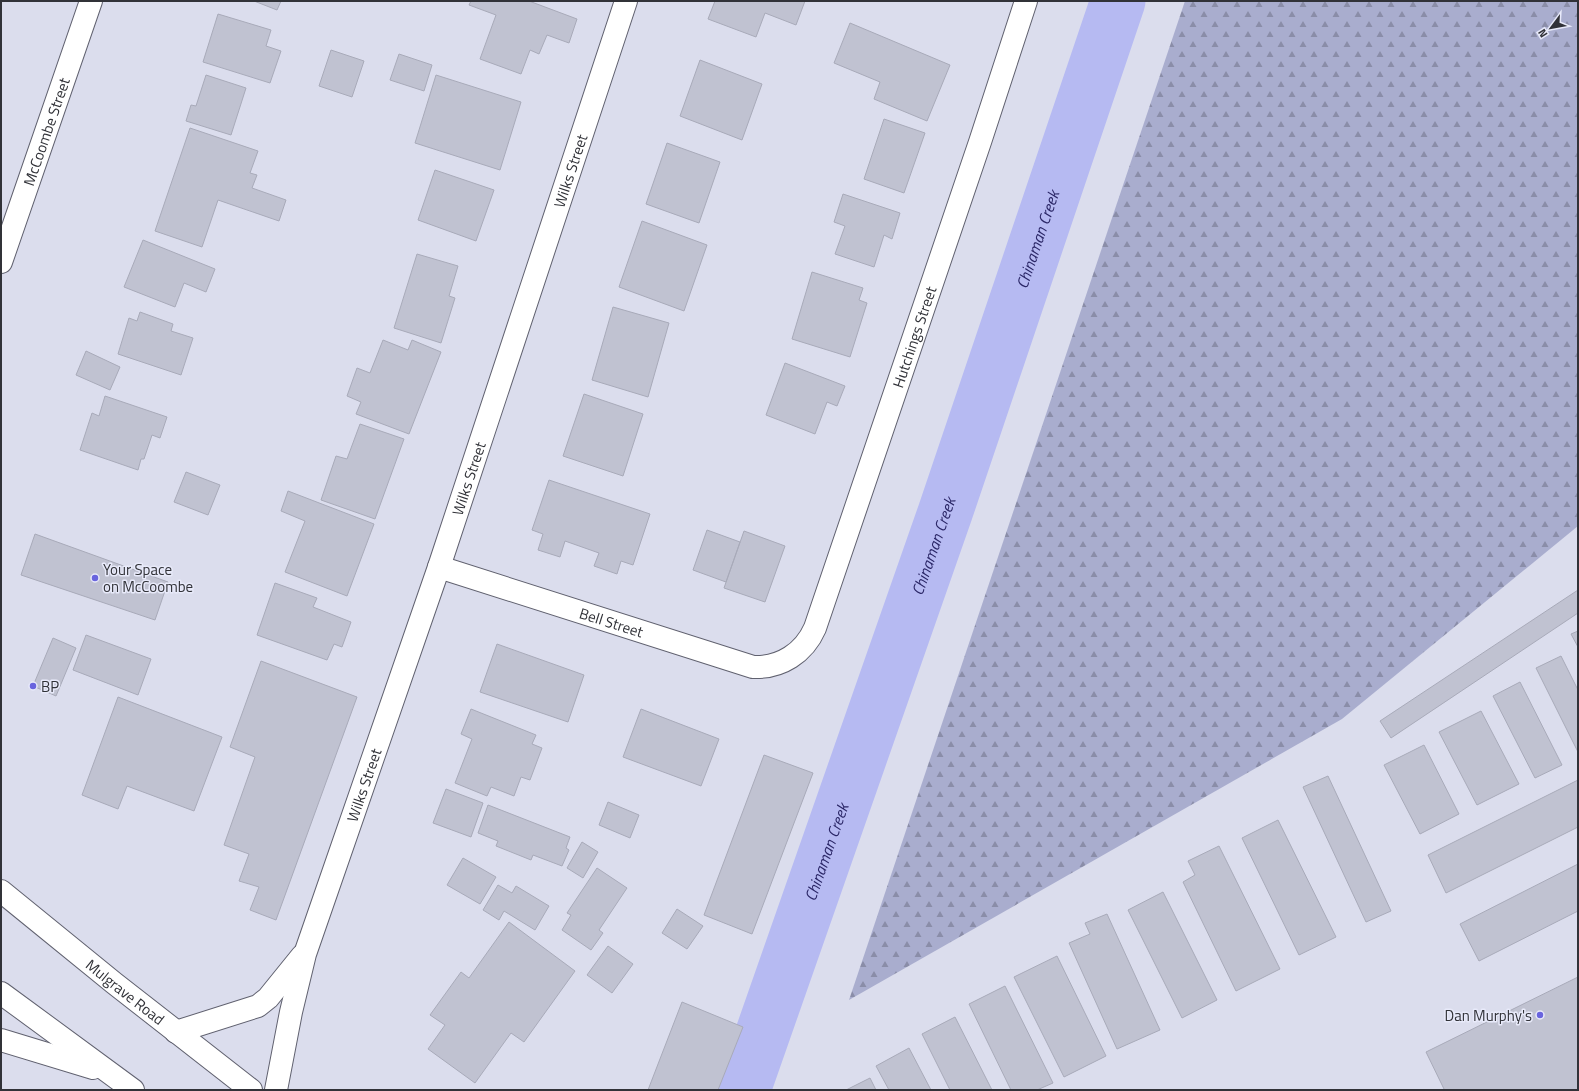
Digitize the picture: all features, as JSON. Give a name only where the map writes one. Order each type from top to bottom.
[{"type":"street","name":"McCoombe Street","points":[[1,262],[91,1]]},
{"type":"street","name":"Wilks Street","points":[[276,1090],[289,1023],[305,954],[439,567],[626,1]]},
{"type":"street","name":"Hutchings Street","points":[[785,661],[804,647],[815,628],[980,142],[1020,2]]},
{"type":"street","name":"Bell Street","points":[[439,567],[746,665],[767,667],[785,661]]},
{"type":"street","name":"Mulgrave Road","points":[[1,890],[176,1032],[251,1090]]},
{"type":"street","name":"Wilks Street","points":[[176,1032],[258,1006],[268,998],[305,954]]},
{"type":"street","points":[[1,993],[133,1090]]},
{"type":"street","points":[[1,1040],[110,1073]]},
{"type":"green space","points":[[1185,1],[1578,1],[1578,526],[1342,719],[849,1000]]},
{"type":"building","points":[[254,1],[281,1],[277,10]]},
{"type":"building","points":[[471,1],[529,1],[577,19],[569,43],[547,35],[539,54],[530,50],[521,74],[480,59],[496,15],[469,5]]},
{"type":"building","points":[[715,1],[805,1],[796,25],[765,13],[756,37],[708,19]]},
{"type":"building","points":[[218,14],[271,30],[266,46],[281,51],[270,83],[203,62]]},
{"type":"building","points":[[850,23],[950,65],[927,121],[874,99],[880,82],[834,63]]},
{"type":"building","points":[[331,50],[364,61],[352,97],[319,86]]},
{"type":"building","points":[[399,54],[432,65],[424,91],[390,80]]},
{"type":"building","points":[[700,60],[762,84],[742,140],[680,116]]},
{"type":"building","points":[[206,75],[246,88],[231,135],[186,121],[191,105],[196,106]]},
{"type":"building","points":[[436,75],[521,102],[500,170],[415,143]]},
{"type":"building","points":[[884,119],[925,133],[904,193],[864,179]]},
{"type":"building","points":[[190,128],[258,151],[250,173],[257,175],[252,188],[286,200],[279,221],[218,200],[202,247],[155,231]]},
{"type":"building","points":[[667,143],[720,162],[699,223],[646,204]]},
{"type":"building","points":[[435,170],[494,190],[476,241],[418,220]]},
{"type":"building","points":[[843,194],[900,213],[892,239],[884,235],[874,267],[835,254],[845,226],[834,222]]},
{"type":"building","points":[[642,221],[707,245],[684,311],[619,287]]},
{"type":"building","points":[[143,240],[215,269],[206,292],[184,283],[175,307],[124,287]]},
{"type":"building","points":[[417,254],[458,266],[449,296],[455,298],[441,343],[394,328]]},
{"type":"building","points":[[812,272],[863,288],[859,300],[867,303],[850,357],[792,339]]},
{"type":"building","points":[[613,307],[669,323],[648,397],[592,380]]},
{"type":"building","points":[[140,312],[173,324],[171,331],[193,338],[181,375],[118,354],[129,318],[137,321]]},
{"type":"building","points":[[383,340],[408,350],[412,340],[441,352],[409,434],[356,414],[361,402],[347,396],[357,368],[370,373]]},
{"type":"building","points":[[86,351],[120,367],[110,390],[76,375]]},
{"type":"building","points":[[785,363],[845,386],[837,406],[827,402],[815,434],[766,415]]},
{"type":"building","points":[[584,394],[643,414],[623,476],[563,456]]},
{"type":"building","points":[[105,396],[167,417],[160,438],[152,435],[144,459],[141,459],[138,470],[80,450],[92,413],[99,416]]},
{"type":"building","points":[[360,424],[404,439],[375,519],[321,500],[336,456],[347,459]]},
{"type":"building","points":[[186,472],[220,485],[208,515],[174,502]]},
{"type":"building","points":[[549,480],[650,514],[633,565],[621,561],[617,574],[594,566],[599,553],[565,541],[560,557],[538,550],[543,534],[532,530]]},
{"type":"building","points":[[288,491],[374,524],[347,596],[285,572],[305,521],[281,511]]},
{"type":"building","points":[[707,530],[740,542],[726,582],[693,570]]},
{"type":"building","points":[[744,531],[785,546],[765,602],[724,588]]},
{"type":"building","name":"Your Space on McCoombe","points":[[35,534],[168,582],[155,620],[21,575]]},
{"type":"building","points":[[275,583],[317,598],[313,607],[351,622],[342,647],[334,644],[327,660],[257,635]]},
{"type":"building","points":[[1578,590],[1578,613],[1391,738],[1380,721]]},
{"type":"building","points":[[1578,631],[1578,647],[1571,634]]},
{"type":"building","points":[[86,635],[151,659],[138,695],[73,670]]},
{"type":"building","points":[[53,638],[76,648],[56,696],[33,686]]},
{"type":"building","points":[[497,644],[584,675],[568,722],[480,692]]},
{"type":"building","points":[[1561,656],[1578,690],[1578,752],[1536,668]]},
{"type":"building","points":[[261,661],[357,697],[276,920],[250,910],[259,887],[239,881],[249,854],[224,845],[255,757],[230,747]]},
{"type":"building","points":[[1520,682],[1562,765],[1535,778],[1493,696]]},
{"type":"building","points":[[118,697],[222,737],[194,811],[127,786],[118,809],[82,795]]},
{"type":"building","points":[[471,709],[536,735],[532,744],[542,748],[530,780],[521,777],[514,796],[491,787],[487,796],[455,783],[472,739],[461,734]]},
{"type":"building","points":[[641,709],[719,739],[701,786],[623,757]]},
{"type":"building","points":[[1481,711],[1519,784],[1477,805],[1439,732]]},
{"type":"building","points":[[1424,745],[1459,814],[1420,834],[1384,765]]},
{"type":"building","points":[[764,755],[813,773],[752,934],[704,915]]},
{"type":"building","points":[[1328,776],[1391,911],[1366,922],[1303,787]]},
{"type":"building","points":[[1578,780],[1578,827],[1446,893],[1428,855]]},
{"type":"building","points":[[446,789],[483,803],[471,837],[433,823]]},
{"type":"building","points":[[608,802],[639,815],[630,838],[599,825]]},
{"type":"building","points":[[488,805],[570,837],[566,848],[569,850],[562,866],[533,855],[531,860],[496,846],[498,841],[478,833]]},
{"type":"building","points":[[1278,820],[1336,937],[1299,955],[1242,838]]},
{"type":"building","points":[[582,842],[598,852],[583,878],[567,868]]},
{"type":"building","points":[[1219,846],[1280,969],[1236,991],[1183,882],[1195,875],[1188,861]]},
{"type":"building","points":[[463,858],[496,877],[480,904],[447,885]]},
{"type":"building","points":[[1578,864],[1578,911],[1479,961],[1460,924]]},
{"type":"building","points":[[597,868],[627,888],[599,930],[603,933],[591,950],[562,930],[571,915],[567,913]]},
{"type":"building","points":[[498,885],[512,893],[516,886],[549,906],[535,930],[504,911],[499,920],[483,910]]},
{"type":"building","points":[[1163,892],[1217,1000],[1182,1018],[1128,910]]},
{"type":"building","points":[[677,909],[703,926],[687,949],[662,933]]},
{"type":"building","points":[[1107,914],[1160,1030],[1117,1049],[1069,943],[1090,934],[1085,923]]},
{"type":"building","points":[[509,922],[575,971],[524,1042],[511,1033],[475,1083],[428,1049],[445,1025],[430,1015],[461,972],[469,978]]},
{"type":"building","points":[[608,946],[633,964],[612,993],[587,975]]},
{"type":"building","points":[[1057,956],[1106,1056],[1064,1077],[1014,977]]},
{"type":"building","name":"Dan Murphy's","points":[[1578,977],[1578,1090],[1443,1090],[1444,1089],[1426,1052]]},
{"type":"building","points":[[1005,986],[1053,1083],[1037,1090],[1011,1090],[969,1004]]},
{"type":"building","points":[[682,1002],[743,1027],[718,1090],[648,1090]]},
{"type":"building","points":[[955,1017],[992,1090],[950,1090],[922,1034]]},
{"type":"building","points":[[909,1048],[931,1090],[889,1090],[876,1066]]},
{"type":"building","points":[[870,1078],[876,1090],[846,1090]]},
{"type":"waterway","name":"Chinaman Creek","points":[[743,1090],[945,513],[1118,1]]},
{"type":"place","name":"Your Space on McCoombe","points":[[95,578]]},
{"type":"place","name":"BP","points":[[33,686]]},
{"type":"place","name":"Dan Murphy's","points":[[1540,1015]]}]
